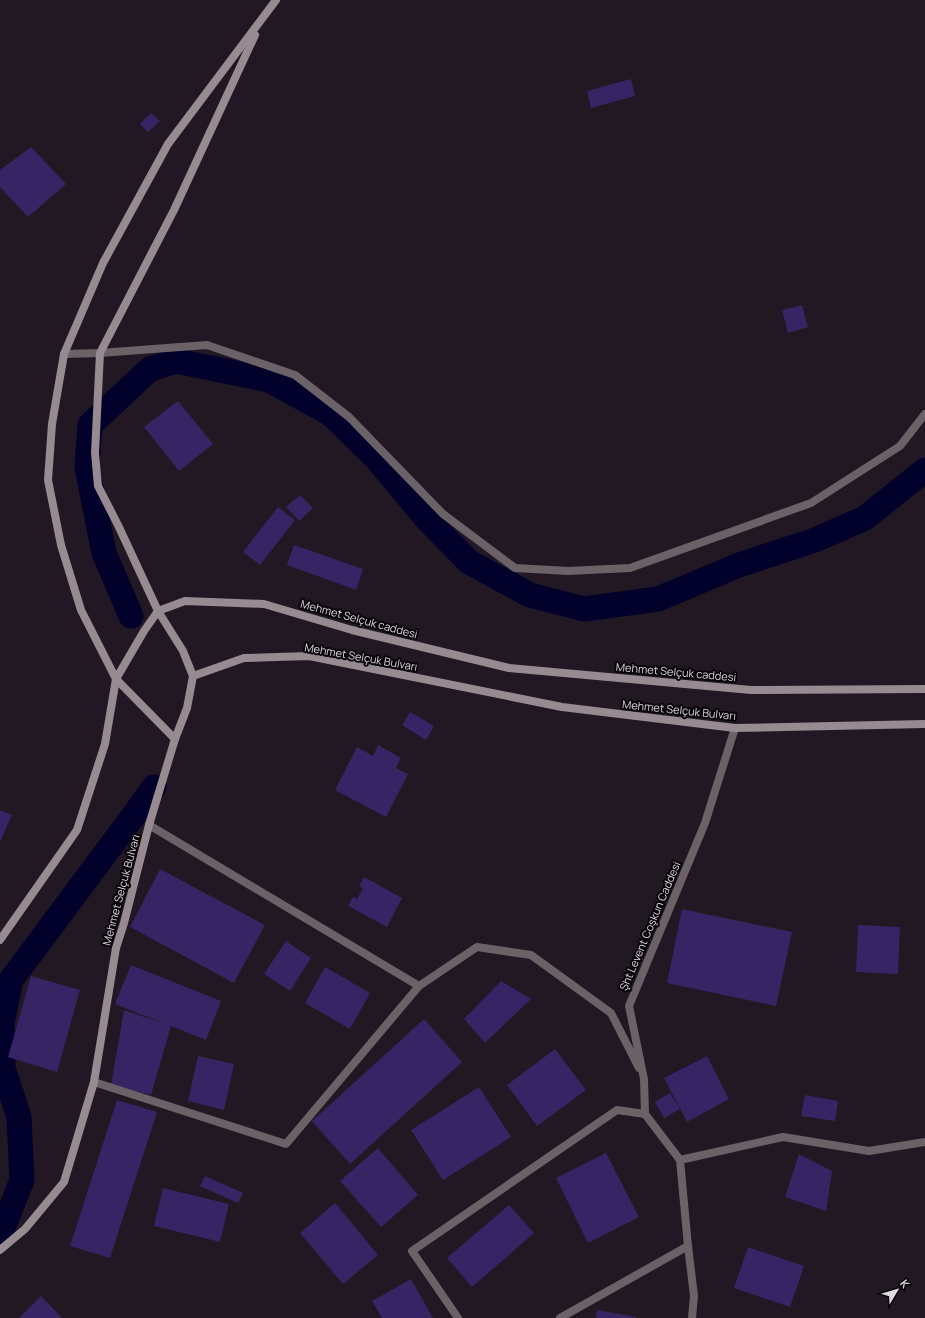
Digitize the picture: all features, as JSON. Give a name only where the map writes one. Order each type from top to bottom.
[{"type":"main road","points":[[175,739],[116,679],[81,610],[61,546],[48,480],[52,424],[64,354],[103,264],[168,144],[276,0]]},
{"type":"main road","points":[[193,676],[183,651],[158,611],[98,486],[95,453],[100,354],[174,210],[262,19]]},
{"type":"main road","name":"Mehmet Selçuk caddesi","points":[[158,611],[185,601],[264,604],[352,630],[509,668],[751,690],[925,689]]},
{"type":"main road","points":[[0,940],[77,830],[104,744],[116,679],[144,631],[158,611]]},
{"type":"main road","name":"Mehmet Selçuk Bulvarı","points":[[0,1250],[25,1229],[64,1182],[94,1082],[116,948],[124,923],[149,825],[186,708],[193,676],[244,658],[309,656],[562,707],[735,728],[925,724]]},
{"type":"street","points":[[64,354],[100,354],[207,345],[295,375],[349,417],[443,514],[515,568],[568,572],[630,568],[811,504],[900,446],[925,414]]},
{"type":"street","name":"Şht Levent Coşkun Caddesi","points":[[645,1114],[644,1079],[629,1006],[705,823],[735,728]]},
{"type":"street","points":[[149,825],[419,986]]},
{"type":"street","points":[[94,1082],[286,1144],[419,986],[477,947],[531,956],[611,1013],[644,1079]]},
{"type":"street","points":[[458,1318],[412,1251],[617,1110],[645,1114],[680,1160],[694,1296],[692,1318]]},
{"type":"street","points":[[680,1160],[783,1137],[869,1151],[925,1142]]},
{"type":"street","points":[[560,1318],[688,1246]]},
{"type":"building","points":[[631,79],[635,96],[591,108],[587,91]]},
{"type":"building","points":[[151,113],[160,121],[148,132],[140,124]]},
{"type":"building","points":[[31,147],[66,184],[28,217],[0,187],[0,170]]},
{"type":"building","points":[[802,305],[808,327],[788,333],[782,310]]},
{"type":"building","points":[[178,401],[213,444],[179,471],[144,427]]},
{"type":"building","points":[[300,495],[313,508],[299,521],[286,507]]},
{"type":"building","points":[[278,507],[295,520],[260,565],[243,552]]},
{"type":"building","points":[[294,545],[363,569],[356,590],[287,565]]},
{"type":"building","points":[[410,712],[434,726],[426,740],[402,725]]},
{"type":"building","points":[[378,745],[401,758],[396,768],[408,774],[386,817],[335,790],[357,747],[373,756]]},
{"type":"building","points":[[0,810],[12,815],[0,842]]},
{"type":"building","points":[[160,869],[265,925],[234,983],[130,927]]},
{"type":"building","points":[[364,877],[402,898],[387,927],[348,906],[353,897],[357,899],[363,888],[359,886]]},
{"type":"building","points":[[682,909],[792,932],[776,1006],[667,983]]},
{"type":"building","points":[[858,925],[900,927],[898,974],[856,972]]},
{"type":"building","points":[[286,941],[311,958],[290,991],[264,974]]},
{"type":"building","points":[[131,965],[221,1001],[206,1040],[171,1026],[151,1095],[111,1085],[124,1010],[165,1024],[115,1004]]},
{"type":"building","points":[[325,967],[370,993],[350,1029],[305,1003]]},
{"type":"building","points":[[31,976],[80,990],[57,1072],[8,1057]]},
{"type":"building","points":[[501,981],[531,999],[485,1043],[464,1019]]},
{"type":"building","points":[[424,1019],[462,1062],[350,1164],[312,1121]]},
{"type":"building","points":[[555,1049],[586,1090],[537,1126],[507,1085]]},
{"type":"building","points":[[198,1056],[234,1064],[224,1110],[188,1101]]},
{"type":"building","points":[[707,1056],[729,1099],[687,1122],[664,1078]]},
{"type":"building","points":[[479,1087],[511,1137],[443,1180],[411,1130]]},
{"type":"building","points":[[670,1093],[680,1109],[664,1118],[655,1102]]},
{"type":"building","points":[[805,1095],[838,1101],[835,1121],[801,1116]]},
{"type":"building","points":[[117,1100],[157,1112],[110,1258],[70,1246]]},
{"type":"building","points":[[378,1148],[418,1195],[381,1227],[340,1181]]},
{"type":"building","points":[[606,1153],[639,1217],[588,1243],[556,1178]]},
{"type":"building","points":[[799,1154],[832,1171],[826,1211],[785,1197]]},
{"type":"building","points":[[205,1176],[243,1193],[238,1203],[200,1186]]},
{"type":"building","points":[[163,1188],[229,1204],[220,1242],[154,1226]]},
{"type":"building","points":[[335,1203],[378,1255],[343,1284],[300,1233]]},
{"type":"building","points":[[509,1205],[534,1233],[472,1287],[447,1258]]},
{"type":"building","points":[[748,1247],[804,1266],[790,1307],[734,1288]]},
{"type":"building","points":[[411,1279],[433,1318],[382,1318],[372,1301]]},
{"type":"building","points":[[41,1296],[62,1318],[19,1318]]},
{"type":"building","points":[[597,1310],[636,1317],[636,1318],[596,1318]]},
{"type":"waterway","points":[[131,616],[104,553],[87,467],[90,425],[150,369],[176,361],[269,380],[331,414],[376,458],[426,518],[469,562],[530,595],[584,609],[658,599],[739,565],[815,540],[865,518],[925,470]]},
{"type":"waterway","points":[[0,1233],[22,1180],[19,1117],[3,1068],[2,1023],[11,980],[154,787]]}]
